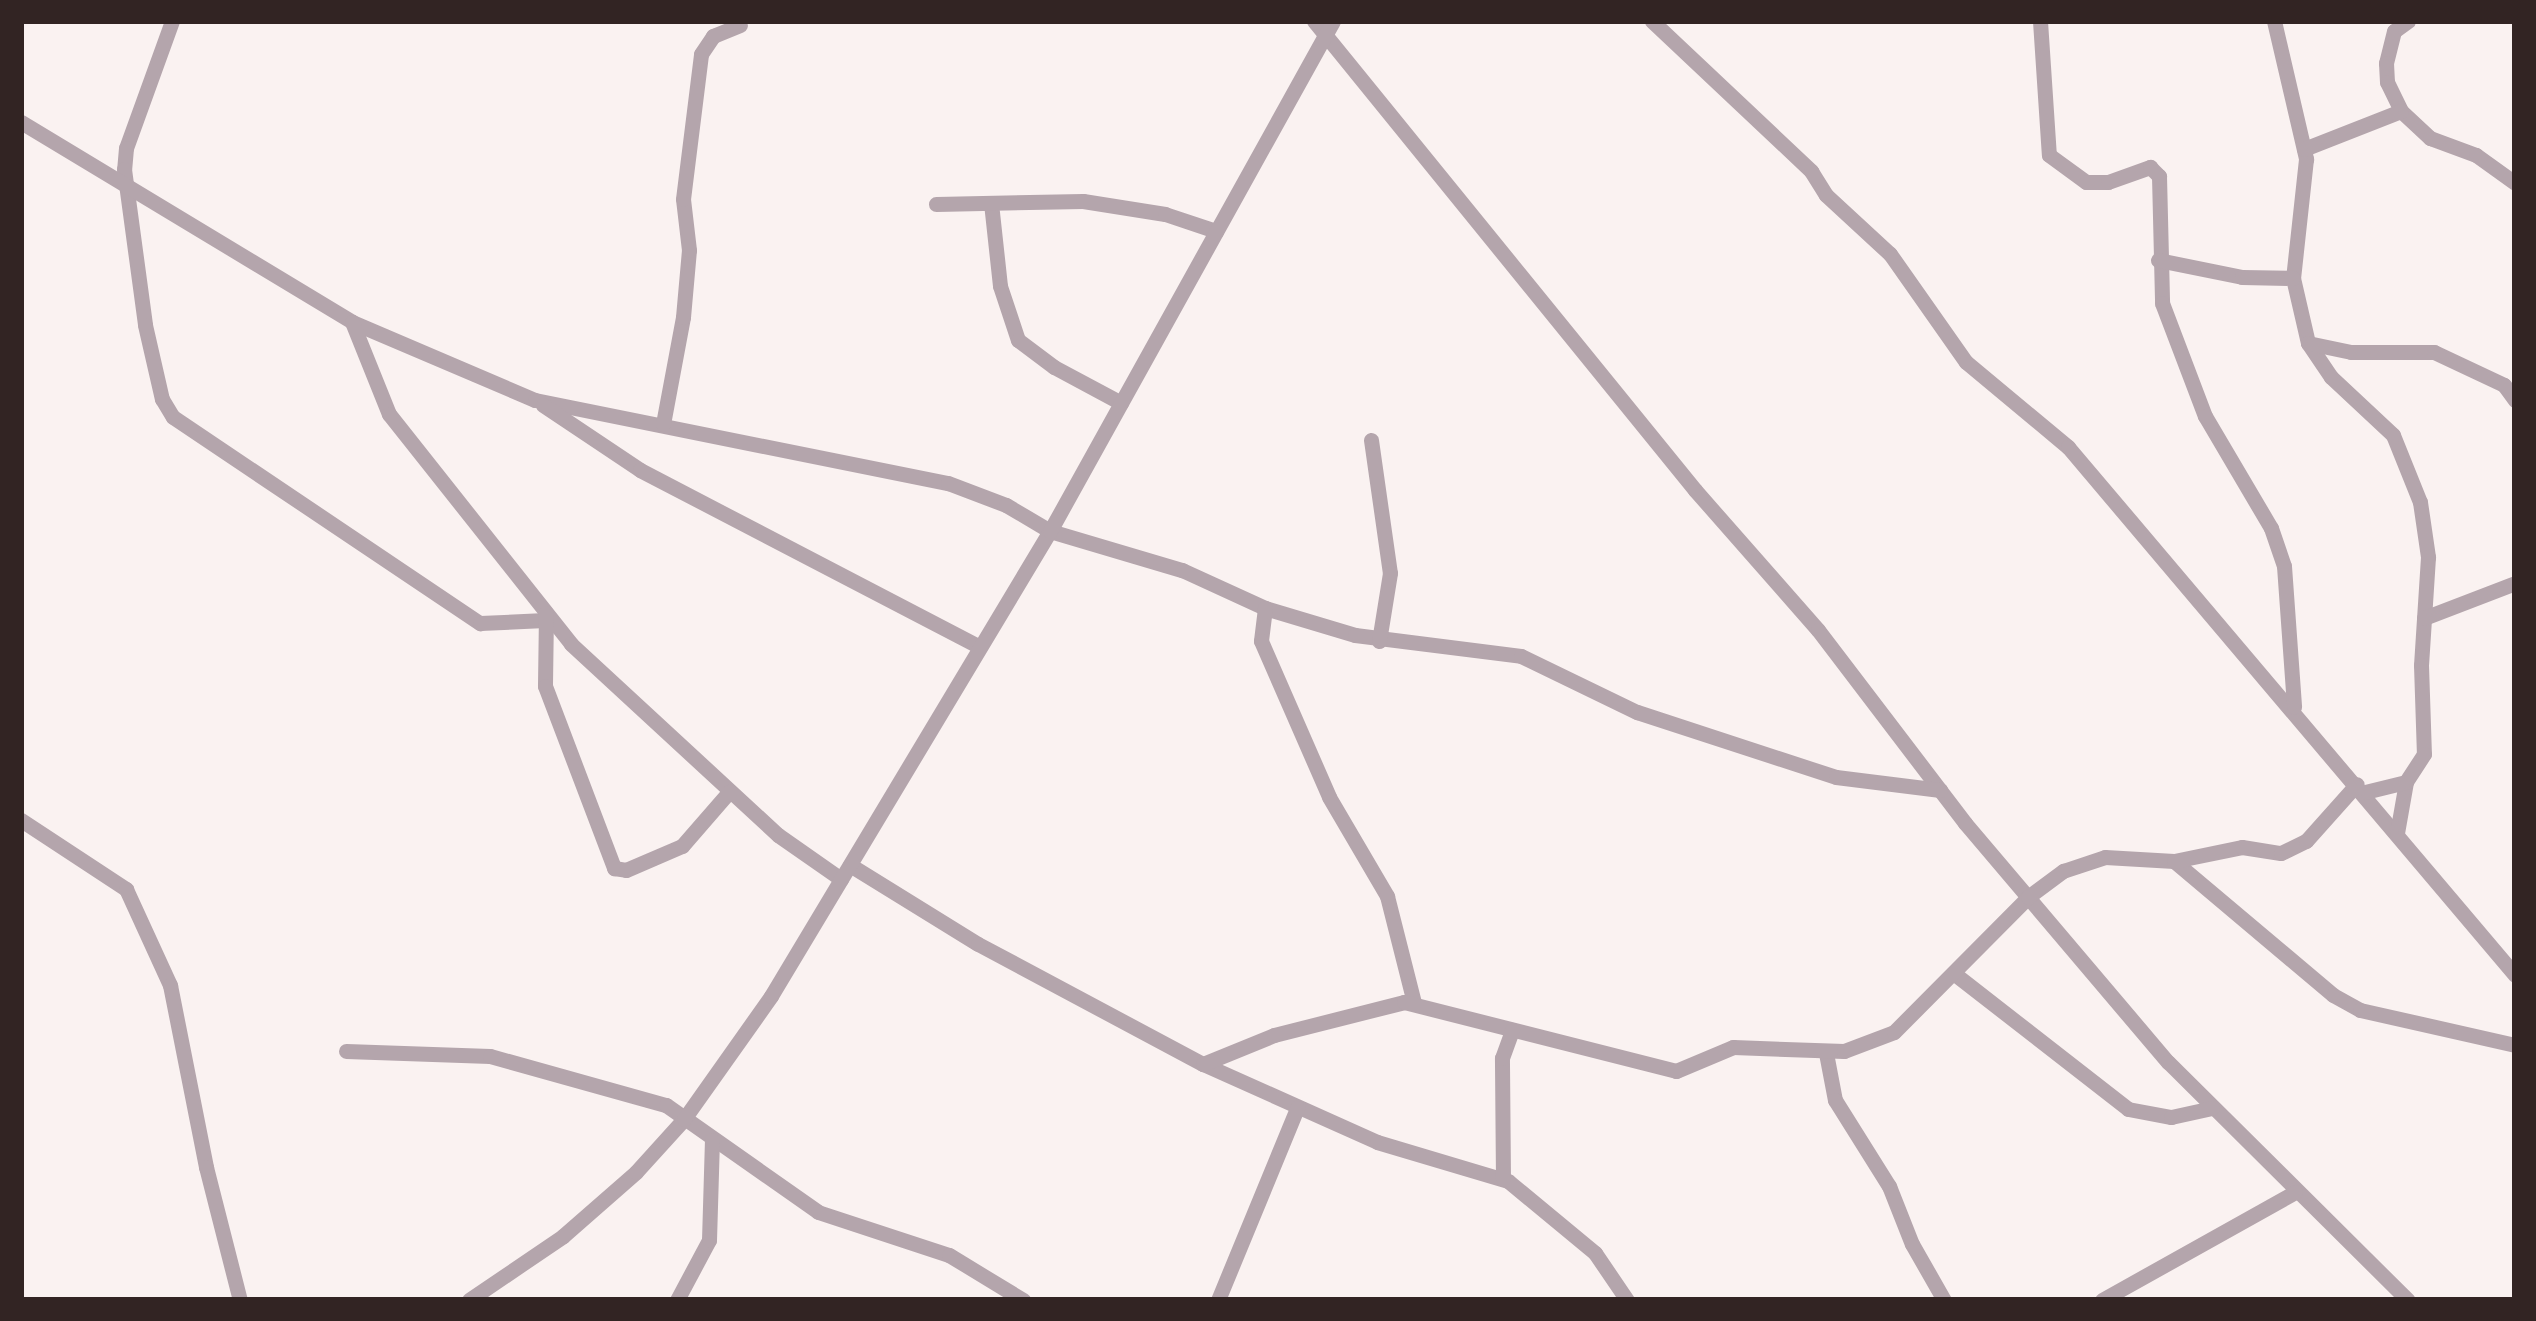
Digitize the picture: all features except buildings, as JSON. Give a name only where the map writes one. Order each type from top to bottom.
[{"type":"street","points":[[172,21],[126,148],[126,190],[145,326],[162,399],[172,418],[480,623],[546,616]]},
{"type":"street","points":[[1313,21],[1695,490],[1818,630],[2028,897],[2212,1108],[2408,1300]]},
{"type":"street","points":[[469,1300],[563,1236],[636,1172],[684,1119],[771,996],[1050,531],[1333,21]]},
{"type":"street","points":[[1652,21],[1811,171],[1826,195],[1890,254],[1966,362],[2068,447],[2294,707],[2515,975]]},
{"type":"street","points":[[2040,21],[2049,155],[2096,184],[2142,168],[2157,170],[2162,303],[2205,416],[2271,528],[2284,566],[2294,707]]},
{"type":"street","points":[[2274,21],[2304,149],[2307,180],[2293,278],[2308,343],[2331,377],[2393,435],[2420,502],[2428,557],[2424,754],[2406,782],[2397,833]]},
{"type":"street","points":[[2408,21],[2394,31],[2386,63],[2387,82],[2401,111],[2430,138],[2476,155],[2515,183]]},
{"type":"street","points":[[662,424],[683,317],[689,250],[682,207],[701,54],[713,36],[740,25]]},
{"type":"street","points":[[2304,149],[2401,111]]},
{"type":"street","points":[[21,122],[126,190],[352,322],[535,400],[640,470],[980,647]]},
{"type":"street","points":[[936,204],[1095,202],[1165,214],[1216,231]]},
{"type":"street","points":[[991,203],[1000,286],[1018,340],[1054,368],[1121,403]]},
{"type":"street","points":[[2158,260],[2242,277],[2293,278]]},
{"type":"street","points":[[352,322],[389,414],[546,616],[605,680],[778,836],[1203,1064],[1376,1142],[1503,1179],[1595,1253],[1627,1300]]},
{"type":"street","points":[[2308,343],[2351,352],[2434,352],[2504,385],[2515,400]]},
{"type":"street","points":[[535,400],[948,483],[1006,505],[1050,531],[1182,570],[1265,608],[1379,641],[1521,656],[1636,712],[1836,777],[1940,790]]},
{"type":"street","points":[[1371,440],[1390,573],[1379,641]]},
{"type":"street","points":[[2424,618],[2515,583]]},
{"type":"street","points":[[1265,608],[1261,640],[1328,796],[1387,896],[1414,1003]]},
{"type":"street","points":[[546,616],[548,698],[614,868],[626,870],[670,854],[698,831],[729,792]]},
{"type":"street","points":[[1203,1064],[1360,1010],[1414,1003],[1676,1071],[1732,1047],[1826,1053],[1894,1032],[1956,975],[2028,897],[2063,871],[2104,857],[2174,861],[2229,848],[2294,849],[2361,788],[2406,782]]},
{"type":"street","points":[[21,820],[126,889],[170,985],[240,1300]]},
{"type":"street","points":[[2174,861],[2333,994],[2360,1010],[2515,1045]]},
{"type":"street","points":[[1956,975],[2128,1109],[2171,1117],[2212,1108]]},
{"type":"street","points":[[1503,1179],[1502,1058],[1512,1030]]},
{"type":"street","points":[[346,1051],[518,1061],[666,1105],[818,1212],[949,1255],[1023,1300]]},
{"type":"street","points":[[1826,1053],[1834,1100],[1889,1186],[1912,1244],[1944,1300]]},
{"type":"street","points":[[1218,1300],[1297,1108]]},
{"type":"street","points":[[676,1300],[709,1240],[712,1140]]},
{"type":"street","points":[[2102,1300],[2295,1192]]}]
